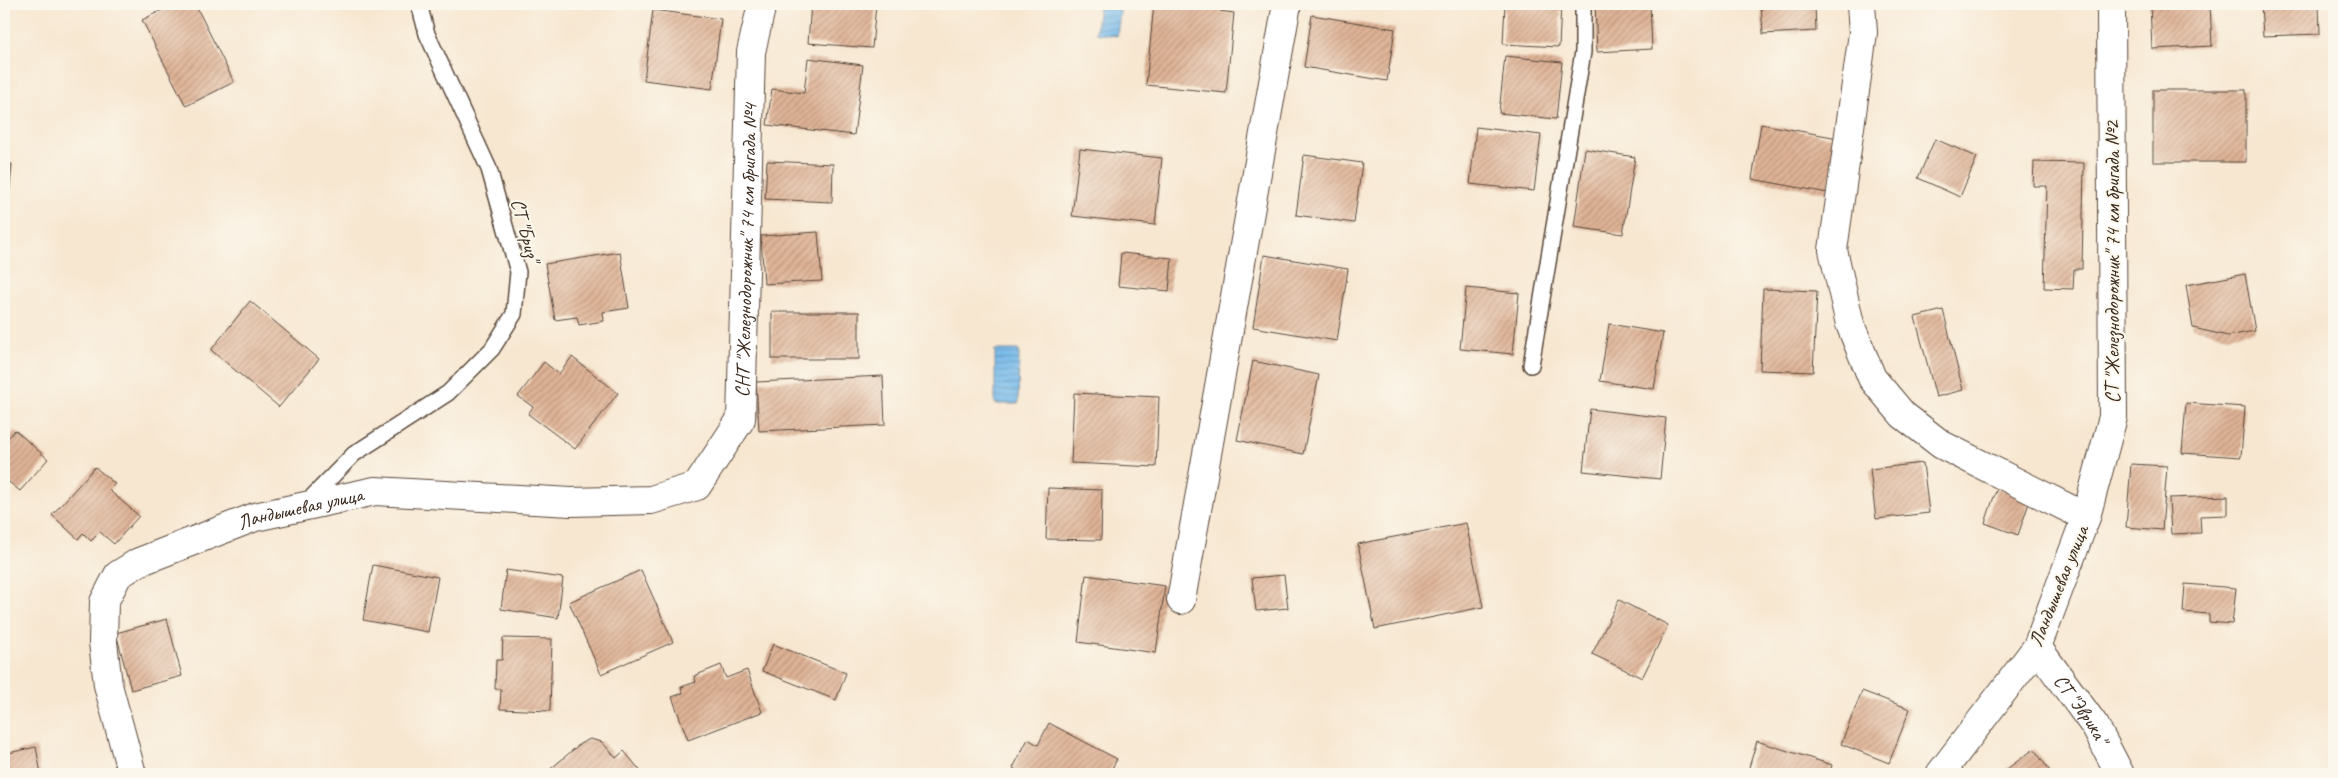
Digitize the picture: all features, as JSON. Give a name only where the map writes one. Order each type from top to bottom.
[{"type":"street","name":"СНТ \"Железнодорожник\" 74 км бригада №4","points":[[697,486],[741,418],[751,52],[762,4]]},
{"type":"street","points":[[1181,600],[1287,4]]},
{"type":"street","points":[[1861,4],[1863,33],[1833,250],[1850,324],[1872,378],[1903,415],[1942,445],[2086,517]]},
{"type":"street","name":"СТ \"Железнодорожник\" 74 км бригада №2","points":[[2086,517],[2113,418],[2110,4]]},
{"type":"street","name":"Ландышевая улица","points":[[132,774],[108,685],[103,642],[104,602],[118,575],[139,562],[255,517],[375,491],[571,502],[651,500],[697,486]]},
{"type":"street","name":"Ландышевая улица","points":[[1940,774],[2037,647],[2086,517]]},
{"type":"street","name":"СТ \"Эврика\"","points":[[2037,647],[2095,726],[2120,774]]},
{"type":"lane","name":"СТ \"Бриз\"","points":[[304,505],[354,454],[448,393],[492,348],[514,314],[518,272],[489,169],[428,34],[419,4]]},
{"type":"lane","points":[[1531,364],[1583,52],[1583,4]]},
{"type":"water","points":[[1099,4],[1121,4],[1117,36],[1096,33]]},
{"type":"water","points":[[995,350],[1019,350],[1018,404],[995,404]]},
{"type":"building","points":[[4,4],[10,4],[4,18]]},
{"type":"building","points":[[174,4],[195,4],[234,82],[186,106],[142,20]]},
{"type":"building","points":[[811,4],[876,4],[872,48],[808,43]]},
{"type":"building","points":[[1154,4],[1186,6],[1186,4],[1221,4],[1220,11],[1234,13],[1226,93],[1146,85]]},
{"type":"building","points":[[1505,4],[1561,4],[1559,47],[1503,44]]},
{"type":"building","points":[[1595,4],[1650,4],[1652,49],[1597,52]]},
{"type":"building","points":[[1761,4],[1815,4],[1816,31],[1763,34]]},
{"type":"building","points":[[2150,4],[2210,4],[2212,46],[2152,49]]},
{"type":"building","points":[[2261,4],[2319,4],[2320,34],[2263,36]]},
{"type":"building","points":[[653,10],[721,19],[712,89],[644,80]]},
{"type":"building","points":[[1312,15],[1395,29],[1387,81],[1304,67]]},
{"type":"building","points":[[1505,56],[1562,62],[1556,119],[1499,113]]},
{"type":"building","points":[[808,58],[863,65],[854,135],[767,125],[772,89],[804,93]]},
{"type":"building","points":[[2153,90],[2246,90],[2246,162],[2153,162]]},
{"type":"building","points":[[1761,124],[1838,138],[1828,193],[1752,179]]},
{"type":"building","points":[[1476,127],[1541,135],[1534,191],[1470,184]]},
{"type":"building","points":[[1935,139],[1977,157],[1960,197],[1918,178]]},
{"type":"building","points":[[1080,149],[1162,158],[1155,225],[1072,216]]},
{"type":"building","points":[[1585,149],[1635,157],[1623,234],[1574,227]]},
{"type":"building","points":[[1304,155],[1362,163],[1354,223],[1296,215]]},
{"type":"building","points":[[767,161],[833,164],[832,202],[765,199]]},
{"type":"building","points":[[2034,162],[2084,163],[2082,269],[2074,269],[2073,289],[2044,288],[2047,186],[2033,186]]},
{"type":"building","points":[[4,163],[12,164],[7,219],[4,218]]},
{"type":"building","points":[[818,232],[822,281],[764,284],[761,236]]},
{"type":"building","points":[[620,252],[629,308],[603,312],[604,321],[579,325],[577,317],[555,320],[545,264]]},
{"type":"building","points":[[1121,253],[1172,258],[1169,291],[1118,286]]},
{"type":"building","points":[[1264,255],[1348,269],[1337,341],[1253,327]]},
{"type":"building","points":[[2245,274],[2255,331],[2228,336],[2193,328],[2186,285]]},
{"type":"building","points":[[1466,288],[1519,293],[1513,354],[1460,349]]},
{"type":"building","points":[[1763,289],[1817,291],[1813,372],[1760,370]]},
{"type":"building","points":[[250,301],[319,359],[279,407],[211,350]]},
{"type":"building","points":[[1943,310],[1963,390],[1936,397],[1915,317]]},
{"type":"building","points":[[772,312],[859,312],[859,359],[772,359]]},
{"type":"building","points":[[1609,324],[1663,333],[1654,389],[1600,381]]},
{"type":"building","points":[[572,357],[618,393],[575,449],[528,414],[533,407],[518,396],[544,362],[559,374]]},
{"type":"building","points":[[1253,361],[1319,375],[1303,454],[1237,440]]},
{"type":"building","points":[[883,376],[885,425],[759,431],[756,382]]},
{"type":"building","points":[[1074,393],[1159,397],[1156,467],[1071,463]]},
{"type":"building","points":[[2186,403],[2245,407],[2241,457],[2182,453]]},
{"type":"building","points":[[1590,409],[1666,418],[1660,479],[1583,471]]},
{"type":"building","points":[[15,430],[48,459],[20,491],[4,478],[4,433],[9,437]]},
{"type":"building","points":[[1923,463],[1929,513],[1876,519],[1870,469]]},
{"type":"building","points":[[2131,464],[2167,466],[2162,530],[2126,527]]},
{"type":"building","points":[[95,467],[115,484],[109,490],[139,516],[114,544],[100,532],[91,541],[83,533],[78,539],[52,515]]},
{"type":"building","points":[[1048,488],[1102,490],[1101,540],[1046,539]]},
{"type":"building","points":[[1997,488],[2030,500],[2018,535],[1985,523]]},
{"type":"building","points":[[2228,496],[2228,515],[2200,516],[2201,533],[2171,534],[2169,498]]},
{"type":"building","points":[[1466,523],[1483,607],[1375,629],[1358,544]]},
{"type":"building","points":[[373,565],[438,577],[428,632],[363,620]]},
{"type":"building","points":[[506,570],[563,578],[558,618],[501,609]]},
{"type":"building","points":[[641,570],[673,642],[601,674],[569,602]]},
{"type":"building","points":[[1086,575],[1165,586],[1156,653],[1078,642]]},
{"type":"building","points":[[1284,575],[1288,608],[1256,611],[1252,578]]},
{"type":"building","points":[[2185,584],[2236,588],[2232,624],[2209,622],[2209,614],[2183,612]]},
{"type":"building","points":[[1619,600],[1668,625],[1642,678],[1592,654]]},
{"type":"building","points":[[167,619],[182,676],[131,690],[116,633]]},
{"type":"building","points":[[503,638],[552,639],[550,711],[500,709],[501,689],[495,689],[496,660],[502,660]]},
{"type":"building","points":[[773,644],[846,673],[836,700],[762,671]]},
{"type":"building","points":[[721,665],[726,678],[747,670],[762,712],[688,740],[672,697],[683,693],[681,687],[696,682],[694,676]]},
{"type":"building","points":[[1862,691],[1910,709],[1889,763],[1841,744]]},
{"type":"building","points":[[1049,723],[1117,759],[1109,774],[1023,774],[1013,768],[1028,739],[1038,745]]},
{"type":"building","points":[[590,739],[602,742],[616,758],[624,751],[643,774],[549,774],[547,772],[580,744]]},
{"type":"building","points":[[1757,741],[1832,765],[1829,774],[1747,774]]},
{"type":"building","points":[[36,747],[41,774],[4,774],[4,754]]},
{"type":"building","points":[[2034,749],[2052,774],[2000,774]]}]
